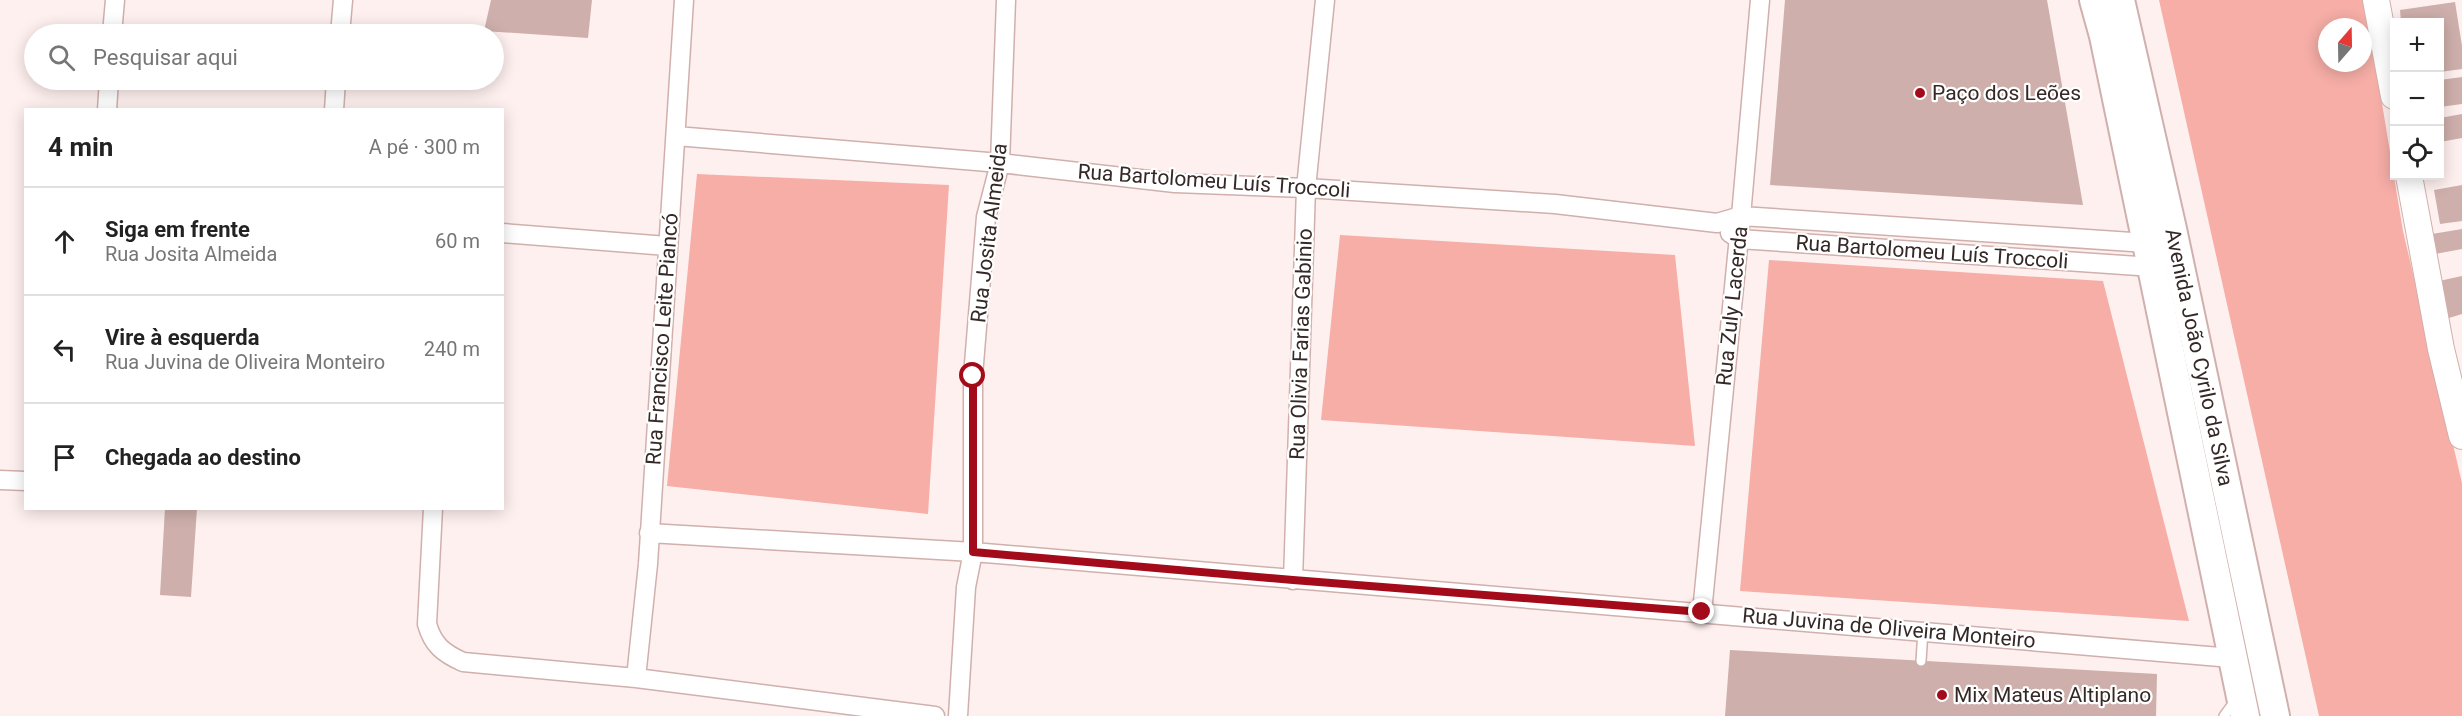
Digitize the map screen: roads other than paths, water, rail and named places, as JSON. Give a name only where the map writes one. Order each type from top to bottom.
[{"type":"main road","name":"Avenida João Cyrilo da Silva","points":[[2094,0],[2104,36],[2150,255],[2232,658],[2237,709]]},
{"type":"main road","name":"Avenida João Cyrilo da Silva","points":[[2120,0],[2182,275],[2275,716]]},
{"type":"main road","points":[[2376,0],[2390,75]]},
{"type":"main road","points":[[2410,180],[2441,349],[2462,436]]},
{"type":"street","points":[[113,24],[115,0]]},
{"type":"street","points":[[341,24],[343,0]]},
{"type":"street","name":"Rua Francisco Leite Piancó","points":[[636,678],[648,564],[684,0]]},
{"type":"street","name":"Rua Josita Almeida","points":[[958,716],[966,587],[973,552],[973,376],[986,217],[1000,164],[1006,0]]},
{"type":"street","name":"Rua Olivia Farias Gabinio","points":[[1293,580],[1306,188],[1325,0]]},
{"type":"street","name":"Rua Zuly Lacerda","points":[[1702,612],[1760,0]]},
{"type":"street","points":[[107,108],[108,90]]},
{"type":"street","points":[[334,108],[335,90]]},
{"type":"street","name":"Rua Bartolomeu Luís Troccoli","points":[[676,136],[1000,164],[1175,183],[1306,188],[1555,204],[1717,223],[1741,216],[2150,255]]},
{"type":"street","name":"Rua Bartolomeu Luís Troccoli","points":[[1717,223],[1739,239],[2150,255]]},
{"type":"street","points":[[504,233],[667,246]]},
{"type":"street","points":[[0,480],[24,481]]},
{"type":"street","points":[[433,510],[427,624],[432,639],[440,650],[463,662],[636,678],[935,716]]},
{"type":"street","name":"Rua Juvina de Oliveira Monteiro","points":[[649,532],[973,552],[2232,658]]},
{"type":"lane","points":[[1921,661],[1923,631]]},
{"type":"place","name":"Paço dos Leões","points":[[1920,93]]},
{"type":"place","name":"Mix Mateus Altiplano","points":[[1942,695]]}]
